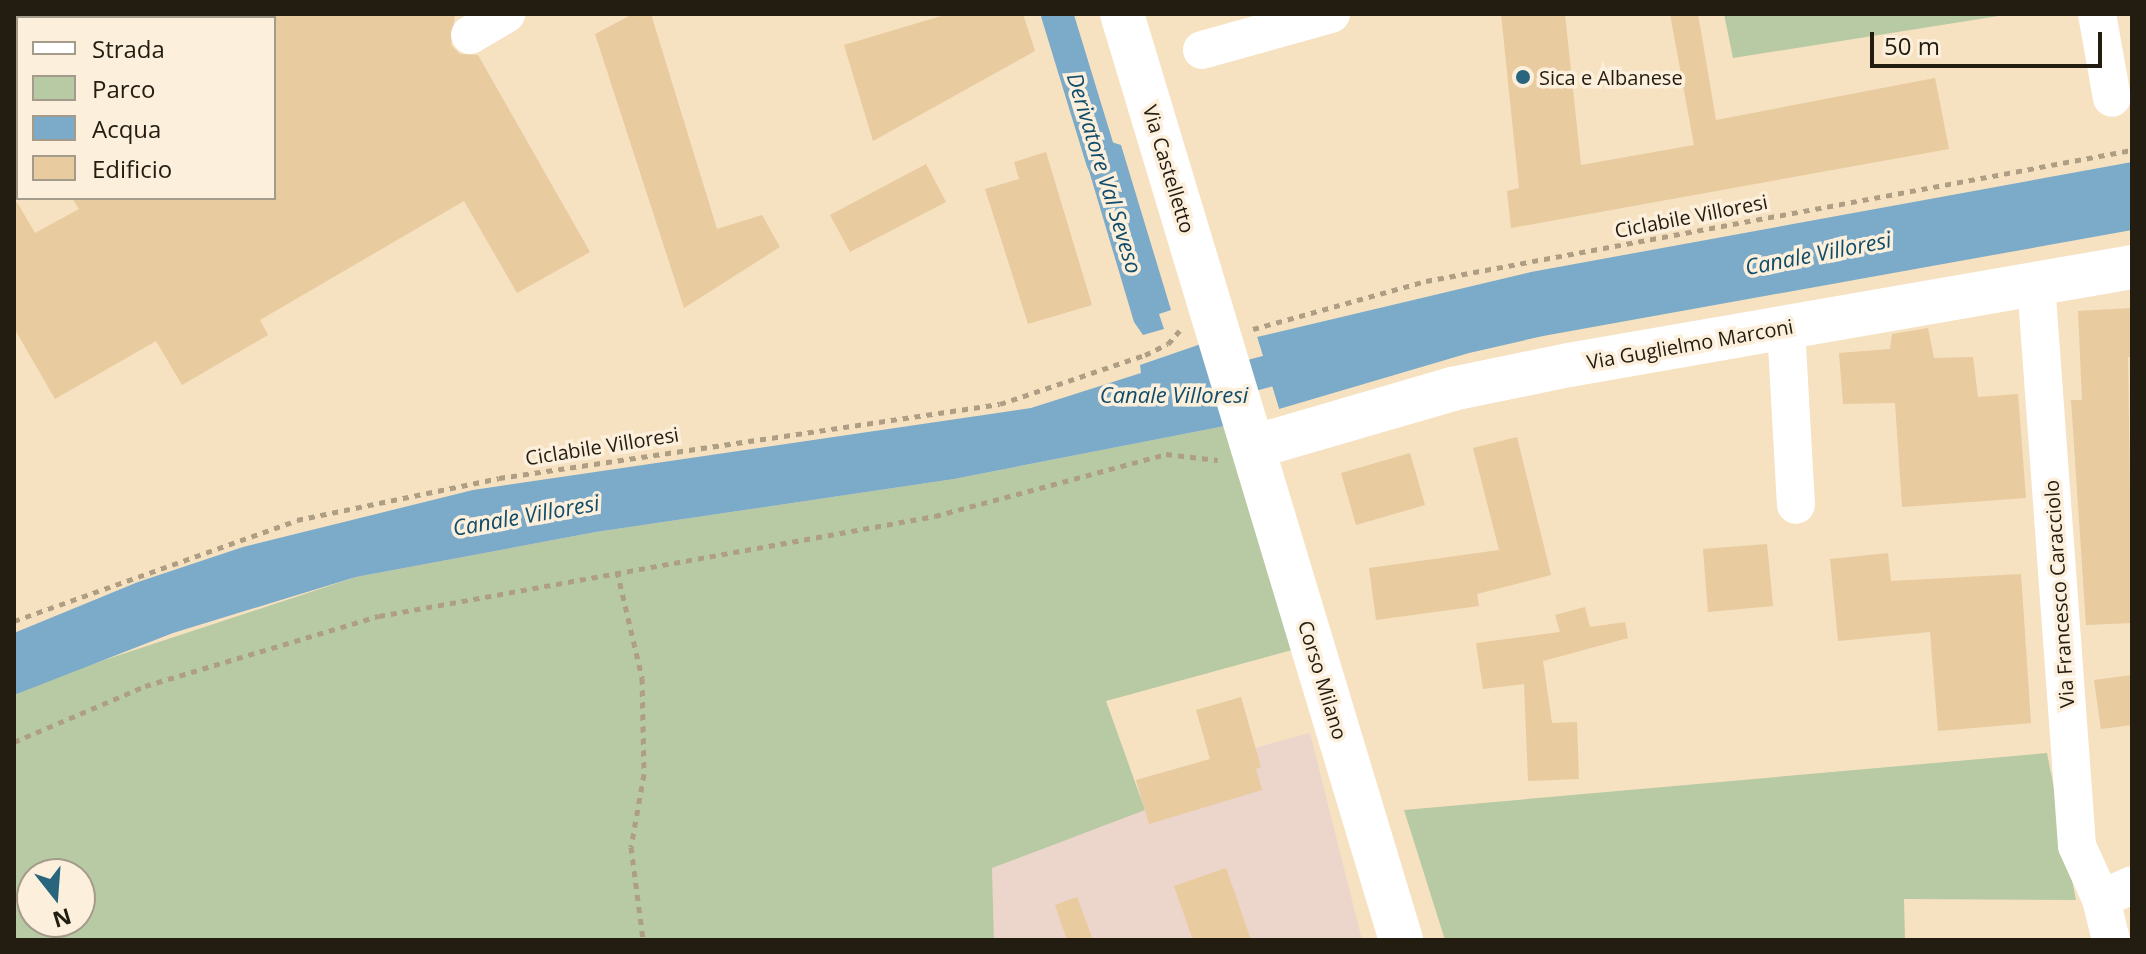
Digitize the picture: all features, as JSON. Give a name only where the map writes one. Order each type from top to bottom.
[{"type":"main road","name":"Via Castelletto","points":[[1122,14],[1253,444]]},
{"type":"main road","name":"Via Guglielmo Marconi","points":[[1253,444],[1452,389],[2132,267]]},
{"type":"main road","name":"Corso Milano","points":[[1253,444],[1401,940]]},
{"type":"street","points":[[470,35],[506,14]]},
{"type":"street","points":[[1202,50],[1331,14]]},
{"type":"street","points":[[2097,14],[2112,98]]},
{"type":"street","name":"Via Francesco Caracciolo","points":[[2036,283],[2077,846],[2117,892],[2111,940]]},
{"type":"street","points":[[1786,327],[1796,505]]},
{"type":"path","name":"Ciclabile Villoresi","points":[[14,621],[202,550],[405,494],[1000,404],[1145,355],[1168,344],[1426,281],[2132,150]]},
{"type":"path","points":[[14,742],[145,686],[272,645],[379,616],[935,516],[1166,454],[1253,444]]},
{"type":"path","points":[[617,571],[642,678],[644,774],[631,847],[643,940]]},
{"type":"shaded area","points":[[1310,733],[1362,940],[994,940],[992,868],[1144,810],[1136,780]]},
{"type":"green space","points":[[1724,14],[2011,14],[1733,58]]},
{"type":"green space","points":[[1225,426],[1292,650],[1106,701],[1145,810],[992,868],[994,940],[14,940],[14,695],[65,673],[356,577],[596,532],[954,479]]},
{"type":"green space","points":[[2047,753],[2076,900],[1904,899],[1905,940],[1445,940],[1404,810]]},
{"type":"water","points":[[1046,14],[1067,14],[1091,92],[1086,99],[1079,101],[1068,70],[1064,70]]},
{"type":"water","points":[[1084,122],[1100,122],[1105,140],[1121,145],[1171,310],[1159,314],[1164,329],[1143,335],[1134,322],[1084,154],[1091,145]]},
{"type":"water","name":"Canale Villoresi","points":[[2132,162],[2132,230],[1543,336],[1469,353],[1279,409],[1257,337],[1531,272]]},
{"type":"water","name":"Canale Villoresi","points":[[1201,344],[1225,426],[954,479],[596,532],[356,577],[173,633],[14,695],[14,633],[138,582],[243,547],[473,490],[1031,408],[1141,373],[1140,365]]},
{"type":"pier","points":[[1257,337],[1279,409],[1275,411],[1253,338]]},
{"type":"building","points":[[455,14],[451,45],[460,54],[478,55],[590,252],[517,293],[464,201],[260,320],[268,335],[182,385],[156,341],[55,399],[14,328],[14,197],[35,233],[79,209],[73,200],[276,200],[274,16]]},
{"type":"building","points":[[633,14],[651,14],[717,229],[762,215],[780,247],[684,308],[595,34]]},
{"type":"building","points":[[948,14],[1023,14],[1035,51],[873,141],[844,45]]},
{"type":"building","points":[[1501,14],[1565,14],[1581,165],[1694,145],[1670,14],[1698,14],[1716,120],[1935,78],[1949,149],[1511,228],[1507,191],[1519,188]]},
{"type":"building","points":[[1046,152],[1092,305],[1028,324],[985,189],[1019,179],[1014,162]]},
{"type":"building","points":[[926,164],[946,202],[850,252],[830,215]]},
{"type":"building","points":[[2132,308],[2132,357],[2128,357],[2132,623],[2086,625],[2071,400],[2082,400],[2078,311]]},
{"type":"building","points":[[1928,328],[1934,358],[1973,357],[1978,397],[2018,394],[2026,498],[1902,507],[1895,403],[1843,404],[1839,353],[1890,349],[1892,334]]},
{"type":"building","points":[[1517,437],[1551,575],[1477,594],[1479,606],[1376,620],[1369,568],[1499,550],[1473,448]]},
{"type":"building","points":[[1410,453],[1425,505],[1356,525],[1341,473]]},
{"type":"building","points":[[1767,544],[1773,606],[1708,612],[1703,549]]},
{"type":"building","points":[[1888,553],[1891,581],[2021,574],[2031,723],[1938,731],[1930,632],[1838,641],[1830,559]]},
{"type":"building","points":[[1585,607],[1590,627],[1625,622],[1628,638],[1543,661],[1552,723],[1577,722],[1579,779],[1528,781],[1524,684],[1483,689],[1476,643],[1560,632],[1555,615]]},
{"type":"building","points":[[2132,675],[2132,725],[2101,729],[2094,680]]},
{"type":"building","points":[[1241,697],[1261,767],[1256,769],[1262,790],[1149,824],[1136,780],[1210,759],[1196,710]]},
{"type":"building","points":[[1226,868],[1251,940],[1193,940],[1174,886]]},
{"type":"building","points":[[1077,897],[1093,940],[1067,940],[1055,905]]},
{"type":"waterway","name":"Derivatore Val Seveso","points":[[1057,14],[1102,161]]},
{"type":"waterway","name":"Canale Villoresi","points":[[1212,386],[1310,360]]},
{"type":"place","name":"Sica e Albanese","points":[[1523,77]]}]
